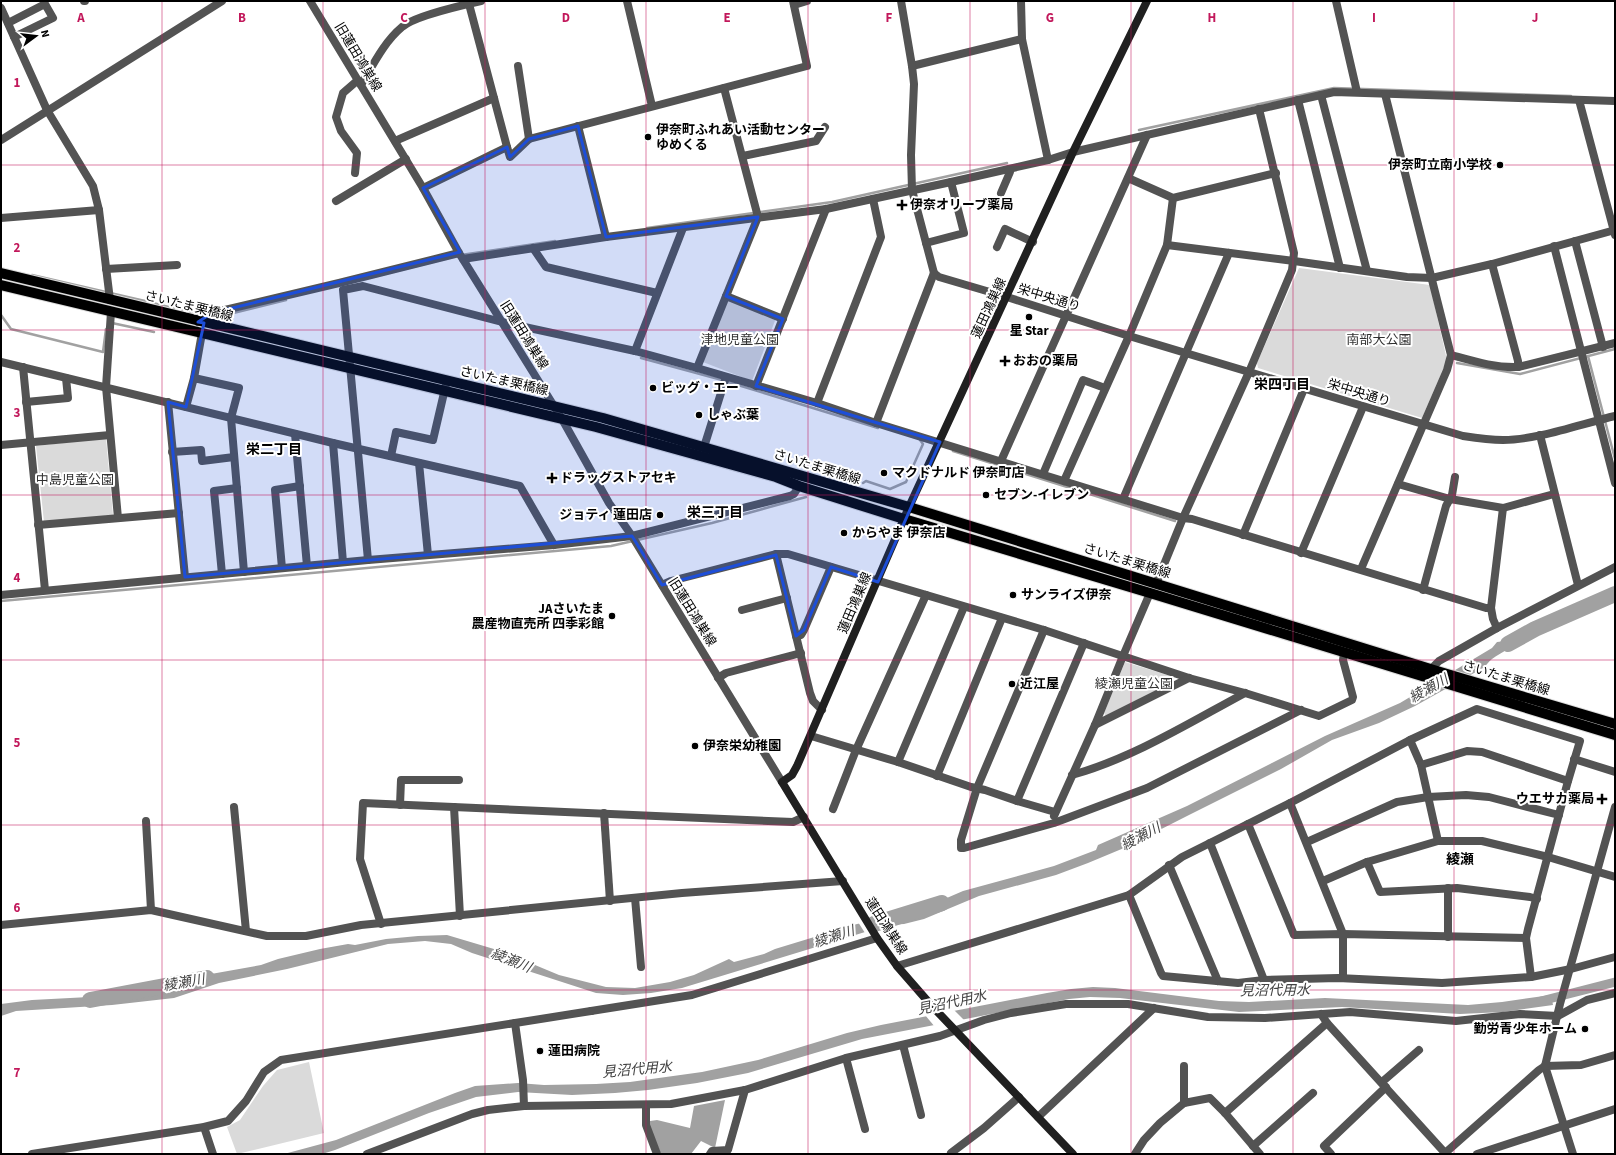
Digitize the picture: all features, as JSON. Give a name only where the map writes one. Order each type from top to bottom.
[{"type":"main road","name":"蓮田鴻巣線","points":[[1073,1154],[931,1005],[897,966],[782,782],[792,775],[811,736],[909,507],[1074,152],[1147,1]]},
{"type":"main road","name":"さいたま栗橋線","points":[[1,274],[604,418],[909,507],[1344,653],[1474,681],[1615,724]]},
{"type":"main road","name":"さいたま栗橋線","points":[[1,285],[110,319],[202,333],[596,427],[694,454],[776,477],[799,486],[904,519],[1153,588],[1432,672],[1461,688],[1615,735]]},
{"type":"street","name":"旧蓮田鴻巣線","points":[[310,1],[406,159],[461,256],[562,419],[609,503],[638,546],[782,782]]},
{"type":"street","points":[[355,173],[357,153],[341,131],[336,116],[343,93],[359,82],[386,44],[402,26],[413,20],[481,1]]},
{"type":"street","points":[[626,1],[652,106]]},
{"type":"street","points":[[469,4],[510,157],[529,139],[807,66],[793,3],[807,1]]},
{"type":"street","points":[[876,423],[934,273],[912,190],[911,155],[914,84],[901,1]]},
{"type":"street","points":[[1021,1],[1022,39],[1048,160]]},
{"type":"street","points":[[1336,1],[1356,92]]},
{"type":"street","points":[[1,140],[218,2]]},
{"type":"street","points":[[8,22],[45,4],[53,18],[14,37]]},
{"type":"street","points":[[1,8],[47,110],[93,186],[99,210],[110,300]]},
{"type":"street","points":[[912,66],[1022,39]]},
{"type":"street","points":[[518,66],[529,139]]},
{"type":"street","points":[[697,368],[758,218],[724,88]]},
{"type":"street","points":[[198,322],[212,313],[350,285],[461,256],[533,248],[606,237],[826,209],[1009,169],[1074,152],[1334,92],[1615,101]]},
{"type":"street","points":[[1361,569],[1447,370],[1451,355],[1385,94]]},
{"type":"street","points":[[1321,95],[1367,271]]},
{"type":"street","points":[[395,141],[494,98]]},
{"type":"street","points":[[1298,100],[1340,268]]},
{"type":"street","points":[[1167,245],[1406,277],[1432,278],[1492,264],[1554,246],[1615,231],[1579,100]]},
{"type":"street","points":[[1054,822],[1055,812],[1095,725],[1123,656],[1249,372],[1292,270],[1294,254],[1260,109]]},
{"type":"street","points":[[578,126],[606,237]]},
{"type":"street","points":[[743,156],[816,141],[825,127]]},
{"type":"street","points":[[1001,461],[1147,135]]},
{"type":"street","points":[[423,188],[507,147]]},
{"type":"street","points":[[336,201],[406,159]]},
{"type":"street","points":[[1001,193],[1010,172],[1009,169]]},
{"type":"street","points":[[1128,178],[1172,198],[1276,173]]},
{"type":"street","points":[[926,244],[964,233],[951,182]]},
{"type":"street","points":[[817,403],[881,237],[873,198]]},
{"type":"street","points":[[1064,481],[1129,336],[1167,245],[1172,198]]},
{"type":"street","points":[[756,386],[826,209]]},
{"type":"street","points":[[1,218],[99,210]]},
{"type":"street","points":[[635,351],[683,228]]},
{"type":"street","points":[[997,247],[1005,229],[1033,242]]},
{"type":"street","points":[[1575,241],[1603,347]]},
{"type":"street","points":[[1554,246],[1615,483]]},
{"type":"street","points":[[533,248],[546,267],[657,293]]},
{"type":"street","points":[[1123,500],[1229,253]]},
{"type":"street","points":[[106,269],[177,264]]},
{"type":"street","points":[[1492,264],[1518,361],[1518,367]]},
{"type":"street","name":"栄中央通り","points":[[934,273],[939,277],[1129,336],[1463,436],[1489,440],[1515,440],[1615,416]]},
{"type":"street","points":[[368,560],[349,368],[343,290],[350,285],[363,286],[502,322],[635,351],[726,376],[817,403],[876,423],[1123,500],[1183,518],[1192,519],[1301,553],[1361,569],[1424,590],[1486,608],[1491,608]]},
{"type":"street","points":[[726,296],[782,319]]},
{"type":"street","points":[[110,319],[106,387],[118,518]]},
{"type":"street","points":[[186,407],[194,378],[202,333]]},
{"type":"street","points":[[1451,355],[1504,368],[1518,367],[1615,344]]},
{"type":"street","points":[[1,362],[333,443],[520,486],[554,545]]},
{"type":"street","points":[[23,367],[45,590]]},
{"type":"street","points":[[704,448],[726,376]]},
{"type":"street","points":[[26,402],[68,398],[66,378]]},
{"type":"street","points":[[194,378],[239,388],[231,418],[244,572]]},
{"type":"street","points":[[391,456],[396,432],[433,440],[447,380]]},
{"type":"street","points":[[1043,474],[1083,380],[1105,388]]},
{"type":"street","points":[[1243,535],[1304,389]]},
{"type":"street","points":[[168,402],[185,577]]},
{"type":"street","points":[[1301,553],[1363,407]]},
{"type":"street","points":[[1,445],[110,434]]},
{"type":"street","points":[[296,434],[307,566]]},
{"type":"street","points":[[1540,435],[1578,585]]},
{"type":"street","points":[[333,443],[343,562]]},
{"type":"street","points":[[172,452],[202,450],[202,462],[234,457]]},
{"type":"street","points":[[419,463],[428,555]]},
{"type":"street","points":[[1424,590],[1446,506],[1452,495],[1455,477]]},
{"type":"street","points":[[1398,484],[1450,499],[1503,508],[1554,494]]},
{"type":"street","points":[[282,568],[276,490],[300,486]]},
{"type":"street","points":[[1,594],[632,537],[790,496],[794,494],[799,486]]},
{"type":"street","points":[[222,574],[214,491],[237,488]]},
{"type":"street","points":[[1497,628],[1493,619],[1491,608],[1503,508]]},
{"type":"street","points":[[38,525],[179,513]]},
{"type":"street","points":[[776,554],[810,693],[813,701],[822,710]]},
{"type":"street","points":[[662,585],[671,581],[776,554],[788,554],[878,582],[1044,630],[1189,678],[1245,693],[1319,716],[1352,700],[1353,697],[1343,660],[1344,653]]},
{"type":"street","points":[[796,636],[801,635],[804,630],[831,567]]},
{"type":"street","points":[[1432,672],[1439,661],[1497,628],[1615,567]]},
{"type":"street","points":[[833,809],[856,750],[926,595]]},
{"type":"street","points":[[742,610],[787,598]]},
{"type":"street","points":[[898,762],[964,607]]},
{"type":"street","points":[[937,776],[1002,618]]},
{"type":"street","points":[[1044,630],[977,788],[961,840],[961,848],[1054,822],[1160,783],[1301,710]]},
{"type":"street","points":[[1017,801],[1084,643]]},
{"type":"street","points":[[718,678],[726,674],[801,654]]},
{"type":"street","points":[[1095,725],[1189,678]]},
{"type":"street","points":[[1072,775],[1096,768],[1159,739],[1245,693]]},
{"type":"street","points":[[897,966],[1129,895],[1182,857],[1290,803],[1410,740],[1477,709],[1580,741],[1526,938],[1531,977]]},
{"type":"street","points":[[811,736],[898,762],[971,788],[977,788],[1055,812]]},
{"type":"street","points":[[1410,740],[1421,765],[1438,841]]},
{"type":"street","points":[[1421,765],[1467,751],[1482,752],[1568,781]]},
{"type":"street","points":[[1574,759],[1615,772]]},
{"type":"street","points":[[400,805],[401,780],[459,780]]},
{"type":"street","points":[[1307,842],[1397,802],[1428,797],[1466,795],[1489,797],[1559,815]]},
{"type":"street","points":[[381,924],[360,859],[363,803],[794,822],[804,818]]},
{"type":"street","points":[[1290,803],[1323,881],[1343,934],[1343,978]]},
{"type":"street","points":[[234,807],[246,931]]},
{"type":"street","points":[[454,807],[460,916]]},
{"type":"street","points":[[1573,1154],[1545,1066],[1560,1004],[1613,821],[1615,807]]},
{"type":"street","points":[[604,813],[610,901]]},
{"type":"street","points":[[146,821],[151,910]]},
{"type":"street","points":[[1248,824],[1294,935],[1343,934],[1526,938]]},
{"type":"street","points":[[1323,881],[1367,862],[1438,841],[1482,841],[1548,857],[1615,877]]},
{"type":"street","points":[[1210,843],[1264,980]]},
{"type":"street","points":[[1367,862],[1380,892],[1457,888],[1537,899]]},
{"type":"street","points":[[1169,866],[1218,981]]},
{"type":"street","points":[[1,925],[151,910],[267,936],[306,936],[362,925],[635,898],[843,881]]},
{"type":"street","points":[[1448,888],[1448,937]]},
{"type":"street","points":[[1129,895],[1163,976],[1238,983],[1264,980],[1343,978],[1442,983],[1531,977],[1571,969],[1615,957]]},
{"type":"street","points":[[635,898],[641,967]]},
{"type":"street","points":[[32,1154],[204,1127],[228,1121],[246,1101],[264,1072],[281,1060],[692,995],[877,936]]},
{"type":"street","points":[[367,1154],[472,1114],[488,1110],[524,1106],[671,1104],[745,1090],[846,1058],[956,1031],[984,1020],[1011,1013],[1066,1004],[1128,1004],[1208,1016],[1265,1018],[1350,1012],[1456,1021],[1520,1014],[1558,1016],[1588,1000],[1615,993]]},
{"type":"street","points":[[1038,1117],[1154,1008]]},
{"type":"street","points":[[1321,1014],[1327,1023],[1384,1084],[1444,1153],[1545,1066],[1581,1065],[1615,1055]]},
{"type":"street","points":[[514,1023],[523,1082],[524,1106]]},
{"type":"street","points":[[1225,1113],[1327,1023]]},
{"type":"street","points":[[903,1045],[921,1115]]},
{"type":"street","points":[[1331,1154],[1324,1146],[1419,1050]]},
{"type":"street","points":[[846,1058],[865,1129]]},
{"type":"street","points":[[1184,1066],[1184,1103]]},
{"type":"street","points":[[710,1154],[712,1152],[728,1150],[745,1090]]},
{"type":"street","points":[[1253,1146],[1313,1093]]},
{"type":"street","points":[[951,1153],[984,1128],[1019,1097]]},
{"type":"street","points":[[1135,1154],[1144,1140],[1160,1123],[1184,1103],[1210,1098],[1260,1154]]},
{"type":"street","points":[[646,1105],[646,1126],[657,1154]]},
{"type":"street","points":[[1477,1154],[1501,1150],[1564,1126],[1615,1109]]},
{"type":"street","points":[[204,1127],[213,1154]]},
{"type":"highlighted area","points":[[578,126],[606,237],[758,217],[726,296],[783,319],[756,386],[940,442],[878,582],[831,567],[804,630],[796,636],[776,555],[662,585],[632,536],[185,577],[168,402],[186,407],[204,323],[198,322],[212,313],[460,252],[423,188],[507,147],[510,157],[529,139]]},
{"type":"green space","name":"南部大公園","points":[[1299,268],[1430,285],[1447,360],[1422,418],[1258,368],[1257,363]]},
{"type":"green space","name":"津地児童公園","points":[[727,299],[776,318],[752,381],[703,362]]},
{"type":"green space","name":"中島児童公園","points":[[106,438],[113,515],[44,522],[36,446]]},
{"type":"green space","name":"綾瀬児童公園","points":[[1125,662],[1174,677],[1174,682],[1107,718],[1104,713]]},
{"type":"green space","points":[[309,1062],[324,1133],[237,1154],[227,1127],[240,1120],[263,1086],[277,1070]]},
{"type":"water","points":[[1526,631],[1531,639],[1501,653],[1483,668],[1415,706],[1379,723],[1332,740],[1281,769],[1124,848],[1056,875],[979,896],[924,919],[904,924],[888,925],[682,988],[651,993],[623,995],[596,993],[472,953],[451,944],[425,941],[388,944],[287,969],[219,983],[174,998],[112,1005],[16,1011],[1,1016],[1,1004],[32,1000],[127,995],[154,990],[211,974],[261,965],[278,959],[320,949],[348,944],[355,945],[386,939],[418,936],[447,935],[504,952],[559,975],[606,987],[635,988],[670,982],[694,975],[729,959],[734,962],[764,954],[775,949],[857,924],[912,913],[963,891],[1054,866],[1096,850],[1098,845],[1187,806],[1325,736],[1400,703],[1492,648],[1497,642],[1506,641]]},
{"type":"water","points":[[1093,987],[1115,988],[1219,1001],[1249,1002],[1325,998],[1468,1005],[1551,995],[1553,1005],[1503,1012],[1460,1014],[1342,1007],[1239,1012],[1120,998],[1090,997],[1069,999],[862,1039],[748,1073],[697,1083],[615,1093],[572,1095],[518,1092],[476,1097],[429,1113],[322,1154],[284,1154],[336,1140],[475,1086],[518,1083],[544,1085],[630,1082],[702,1072],[758,1060],[847,1033],[881,1025],[1047,993]]},
{"type":"water","points":[[725,1100],[715,1148],[701,1141],[691,1154],[661,1154],[649,1125],[650,1121],[657,1120],[690,1128],[694,1106]]},
{"type":"pier","points":[[875,919],[882,929],[865,933],[858,922]]},
{"type":"pier","points":[[953,1009],[965,1021],[935,1027],[925,1015]]},
{"type":"waterway","points":[[1139,130],[1334,88],[1571,96]]},
{"type":"waterway","points":[[647,228],[832,202],[1007,163]]},
{"type":"waterway","points":[[461,255],[555,241]]},
{"type":"waterway","points":[[32,275],[204,316]]},
{"type":"waterway","points":[[209,317],[213,318],[286,300]]},
{"type":"waterway","points":[[1,315],[11,329],[103,352],[106,329]]},
{"type":"waterway","points":[[112,323],[154,332]]},
{"type":"waterway","points":[[1457,363],[1520,374],[1615,349]]},
{"type":"waterway","points":[[1588,356],[1615,459]]},
{"type":"waterway","points":[[641,358],[722,380]]},
{"type":"waterway","points":[[728,382],[878,428]]},
{"type":"waterway","points":[[863,483],[866,481],[890,489],[906,482],[923,444],[920,440]]},
{"type":"waterway","points":[[953,451],[1175,521]]},
{"type":"waterway","points":[[1,601],[611,546],[712,523],[806,497]]},
{"type":"waterway","name":"綾瀬川","points":[[1508,644],[1535,629],[1615,594]]},
{"type":"waterway","name":"綾瀬川","points":[[874,924],[942,903]]},
{"type":"waterway","name":"綾瀬川","points":[[90,1000],[207,978]]},
{"type":"waterway","name":"見沼代用水","points":[[1541,1001],[1615,982]]},
{"type":"place","name":"伊奈町ふれあい活動センター ゆめくる","points":[[648,137]]},
{"type":"place","name":"伊奈町立南小学校","points":[[1500,165]]},
{"type":"place","name":"伊奈オリーブ薬局","points":[[902,205]]},
{"type":"place","name":"星 Star","points":[[1029,317]]},
{"type":"place","name":"おおの薬局","points":[[1005,361]]},
{"type":"place","name":"ビッグ・エー","points":[[653,388]]},
{"type":"place","name":"しゃぶ葉","points":[[699,415]]},
{"type":"place","name":"マクドナルド 伊奈町店","points":[[884,473]]},
{"type":"place","name":"ドラッグストアセキ","points":[[552,478]]},
{"type":"place","name":"セブン-イレブン","points":[[986,495]]},
{"type":"place","name":"ジョティ 蓮田店","points":[[660,515]]},
{"type":"place","name":"からやま 伊奈店","points":[[844,533]]},
{"type":"place","name":"サンライズ伊奈","points":[[1013,595]]},
{"type":"place","name":"JAさいたま 農産物直売所 四季彩館","points":[[612,616]]},
{"type":"place","name":"近江屋","points":[[1012,684]]},
{"type":"place","name":"伊奈栄幼稚園","points":[[695,746]]},
{"type":"place","name":"ウエサカ薬局","points":[[1602,799]]},
{"type":"place","name":"勤労青少年ホーム","points":[[1585,1029]]},
{"type":"place","name":"蓮田病院","points":[[540,1051]]},
{"type":"district","name":"栄四丁目","points":[[1282,385]]},
{"type":"district","name":"栄二丁目","points":[[274,450]]},
{"type":"district","name":"栄三丁目","points":[[715,513]]},
{"type":"district","name":"綾瀬","points":[[1460,860]]}]
